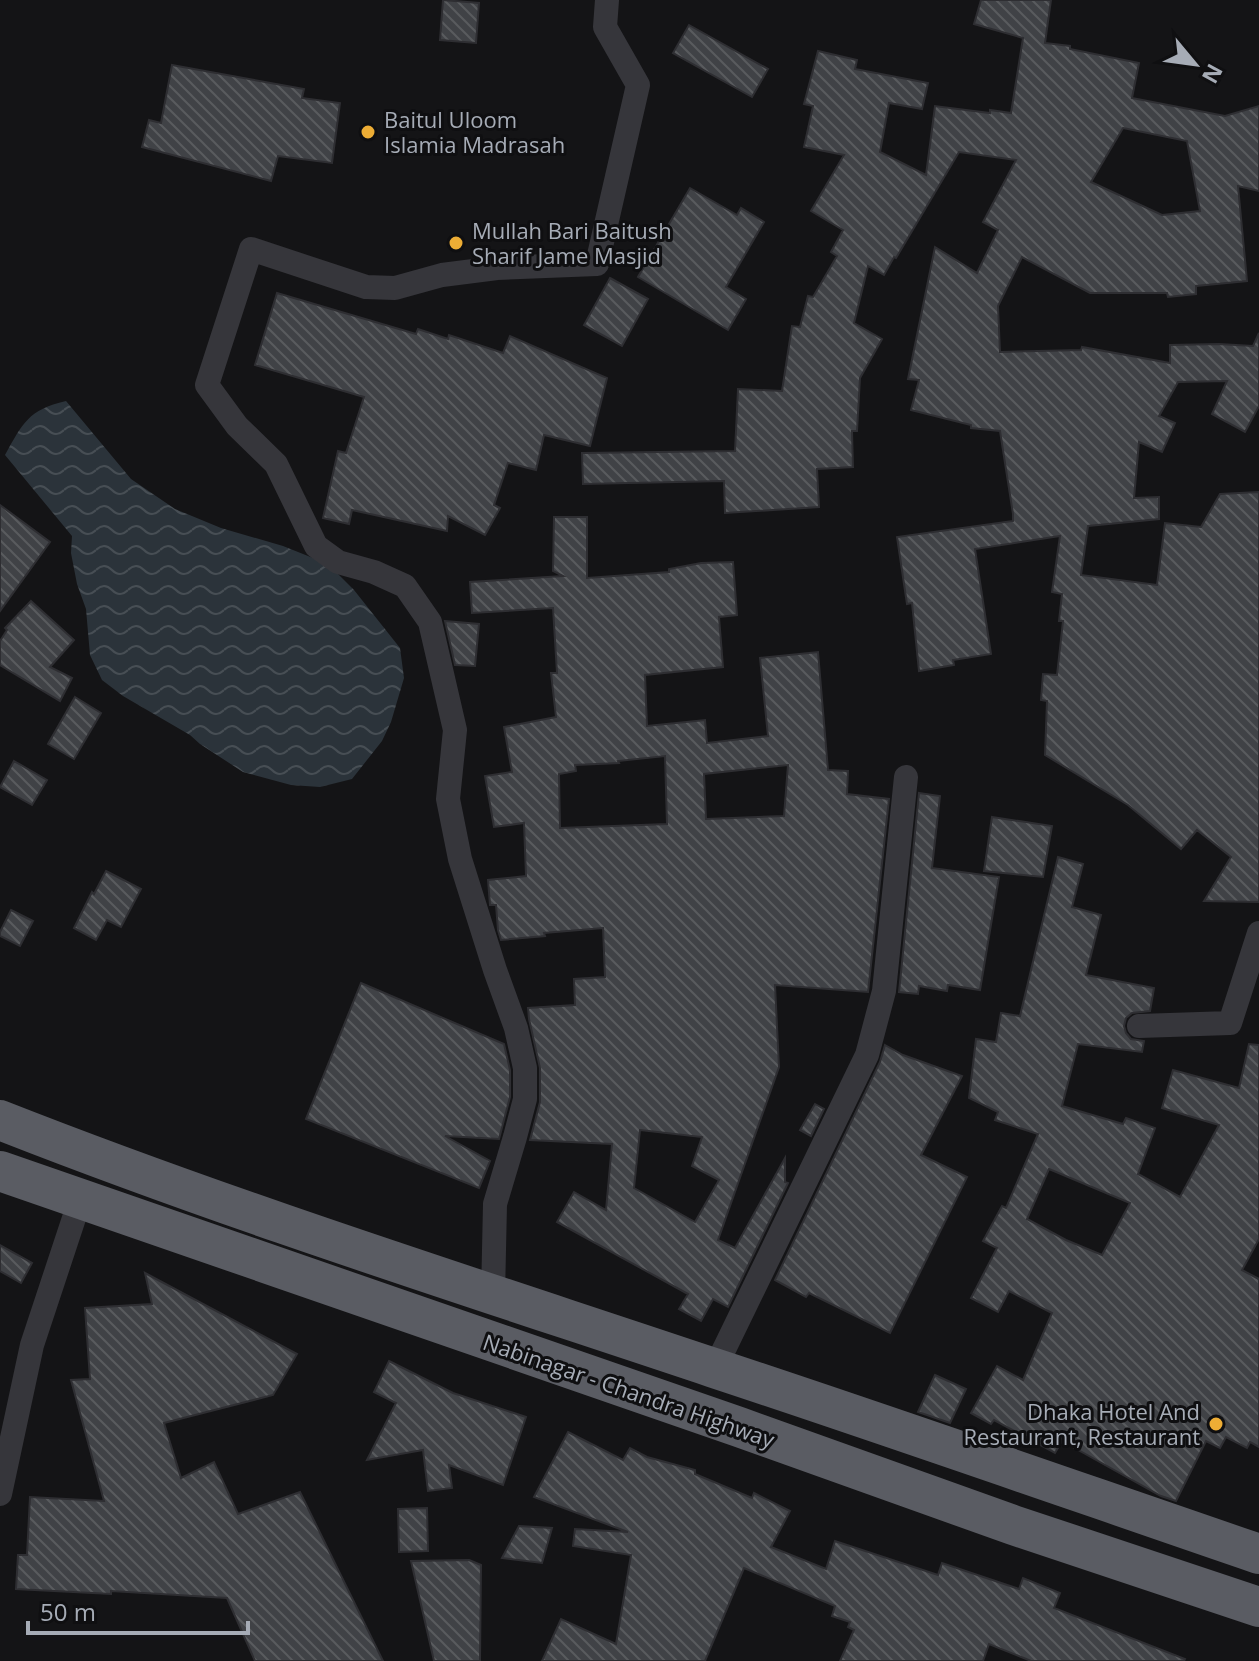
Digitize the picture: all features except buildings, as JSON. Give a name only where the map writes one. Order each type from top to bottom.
[{"type":"highway","name":"Nabinagar - Chandra Highway","points":[[0,1120],[97,1158],[493,1296],[715,1368],[1259,1554]]},
{"type":"highway","name":"Nabinagar - Chandra Highway","points":[[0,1171],[1013,1525],[1259,1607]]},
{"type":"street","points":[[493,1296],[495,1204],[525,1099],[525,1068],[516,1028],[460,859],[448,799],[455,730],[430,622],[405,586],[374,572],[338,562],[316,546],[276,464],[237,426],[207,385],[251,249],[366,287],[395,288],[442,275],[497,268],[597,264],[638,85],[605,27],[607,0]]},
{"type":"street","points":[[715,1368],[867,1055],[884,991],[906,777]]},
{"type":"street","points":[[1139,1026],[1230,1023],[1259,933]]},
{"type":"street","points":[[0,1494],[32,1345],[80,1200]]},
{"type":"water","points":[[66,401],[131,479],[175,509],[328,564],[354,590],[400,648],[404,678],[391,722],[382,741],[352,779],[320,787],[291,785],[243,772],[102,680],[90,655],[86,609],[71,553],[72,536],[5,455],[28,419],[43,409]]},
{"type":"place","name":"Baitul Uloom Islamia Madrasah","points":[[368,132]]},
{"type":"place","name":"Mullah Bari Baitush Sharif Jame Masjid","points":[[456,243]]},
{"type":"place","name":"Dhaka Hotel And Restaurant, Restaurant","points":[[1216,1424]]}]
